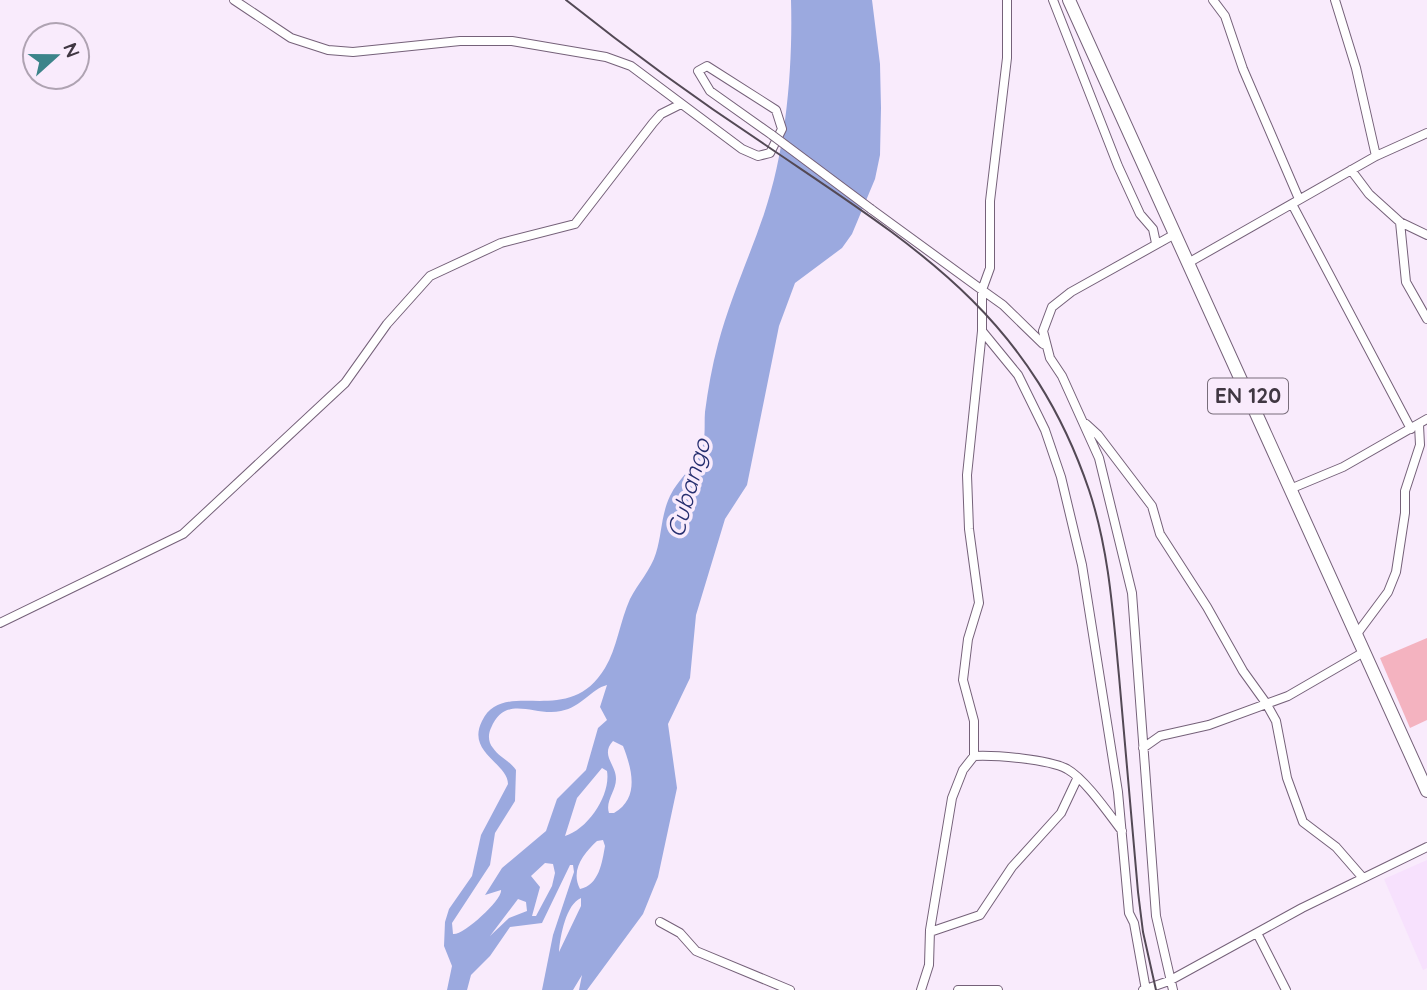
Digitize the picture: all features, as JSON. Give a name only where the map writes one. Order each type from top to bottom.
[{"type":"main road","name":"EN 120","points":[[1069,0],[1356,635],[1424,776],[1427,791]]},
{"type":"street","points":[[234,0],[291,38],[328,50],[353,52],[460,41],[512,41],[606,57],[631,66],[753,155],[761,156],[773,150],[782,129],[776,110],[706,66],[698,71],[704,85],[772,135],[871,209],[982,290],[1013,314],[1045,346],[1084,422],[1099,458],[1132,593],[1156,916],[1173,990]]},
{"type":"street","points":[[921,990],[929,965],[930,932],[952,798],[963,770],[974,756],[974,721],[963,680],[968,639],[979,603],[969,528],[967,475],[982,331],[982,290],[990,268],[990,201],[1007,58],[1007,0]]},
{"type":"street","points":[[1053,0],[1118,166],[1140,214],[1153,229],[1156,243]]},
{"type":"street","points":[[1213,0],[1225,16],[1295,202],[1415,427],[1420,445],[1405,491],[1405,513],[1396,572],[1388,592],[1356,635]]},
{"type":"street","points":[[1335,0],[1356,68],[1376,156]]},
{"type":"street","points":[[0,623],[183,534],[345,383],[387,324],[430,276],[501,243],[575,224],[653,123],[661,114],[681,104]]},
{"type":"street","points":[[1188,263],[1376,156],[1427,133]]},
{"type":"street","points":[[1351,170],[1370,194],[1400,222],[1427,235]]},
{"type":"street","points":[[1400,222],[1406,282],[1414,291],[1427,318]]},
{"type":"street","points":[[1045,346],[1043,331],[1052,307],[1071,292],[1175,234]]},
{"type":"street","points":[[982,331],[1000,350],[1025,387],[1045,429],[1061,477],[1082,565],[1122,831],[1129,913],[1135,923],[1145,990],[1169,981],[1427,846]]},
{"type":"street","points":[[1290,489],[1343,467],[1427,419]]},
{"type":"street","points":[[1084,422],[1098,435],[1152,506],[1160,534],[1208,607],[1252,685],[1276,721],[1287,778],[1303,822],[1336,847],[1363,878]]},
{"type":"street","points":[[1143,748],[1160,736],[1209,725],[1288,696],[1364,652]]},
{"type":"street","points":[[974,756],[1023,757],[1066,768],[1122,831]]},
{"type":"street","points":[[930,932],[980,915],[1012,867],[1061,813],[1077,779]]},
{"type":"street","points":[[660,922],[680,933],[696,951],[790,990]]},
{"type":"street","points":[[1257,933],[1286,990]]},
{"type":"street","points":[[958,990],[998,990]]},
{"type":"shaded area","points":[[1427,638],[1427,720],[1410,728],[1380,658]]},
{"type":"shaded area","points":[[1427,860],[1427,968],[1423,970],[1384,879]]},
{"type":"water","name":"Cubango","points":[[791,0],[872,0],[880,64],[880,155],[875,179],[852,234],[842,248],[795,283],[779,326],[747,485],[725,519],[696,615],[690,678],[668,724],[677,788],[658,877],[643,914],[587,990],[579,990],[582,975],[573,990],[542,990],[553,935],[574,872],[573,865],[570,865],[542,923],[510,927],[490,956],[471,975],[467,990],[447,990],[452,966],[444,946],[445,922],[449,909],[472,876],[481,835],[508,784],[502,770],[489,757],[479,741],[482,721],[492,708],[505,702],[556,700],[573,696],[590,686],[605,668],[630,599],[654,559],[670,496],[702,448],[707,395],[718,344],[764,214],[778,163],[789,81]],"holes":[[[607,685],[600,707],[607,720],[598,728],[586,770],[557,799],[546,831],[502,868],[485,895],[501,890],[496,901],[473,923],[453,934],[452,923],[490,865],[495,833],[515,801],[516,770],[491,746],[491,728],[504,711],[522,709],[551,712],[575,706]],[[613,741],[623,746],[632,782],[628,799],[614,813],[609,813],[608,809],[616,779],[608,755]],[[602,768],[607,771],[602,800],[582,826],[565,836],[577,798]],[[603,840],[605,846],[601,866],[592,883],[580,889],[577,875],[583,856],[597,841]],[[545,863],[553,864],[555,873],[552,886],[536,916],[532,916],[540,887],[531,876]],[[581,898],[581,906],[559,952],[562,930],[571,907]],[[518,899],[526,902],[527,911],[509,918],[490,936]]]},
{"type":"railway","points":[[566,0],[688,92],[915,250],[959,287],[998,328],[1033,374],[1064,428],[1089,490],[1101,536],[1115,629],[1138,892],[1143,932],[1156,990]]}]
